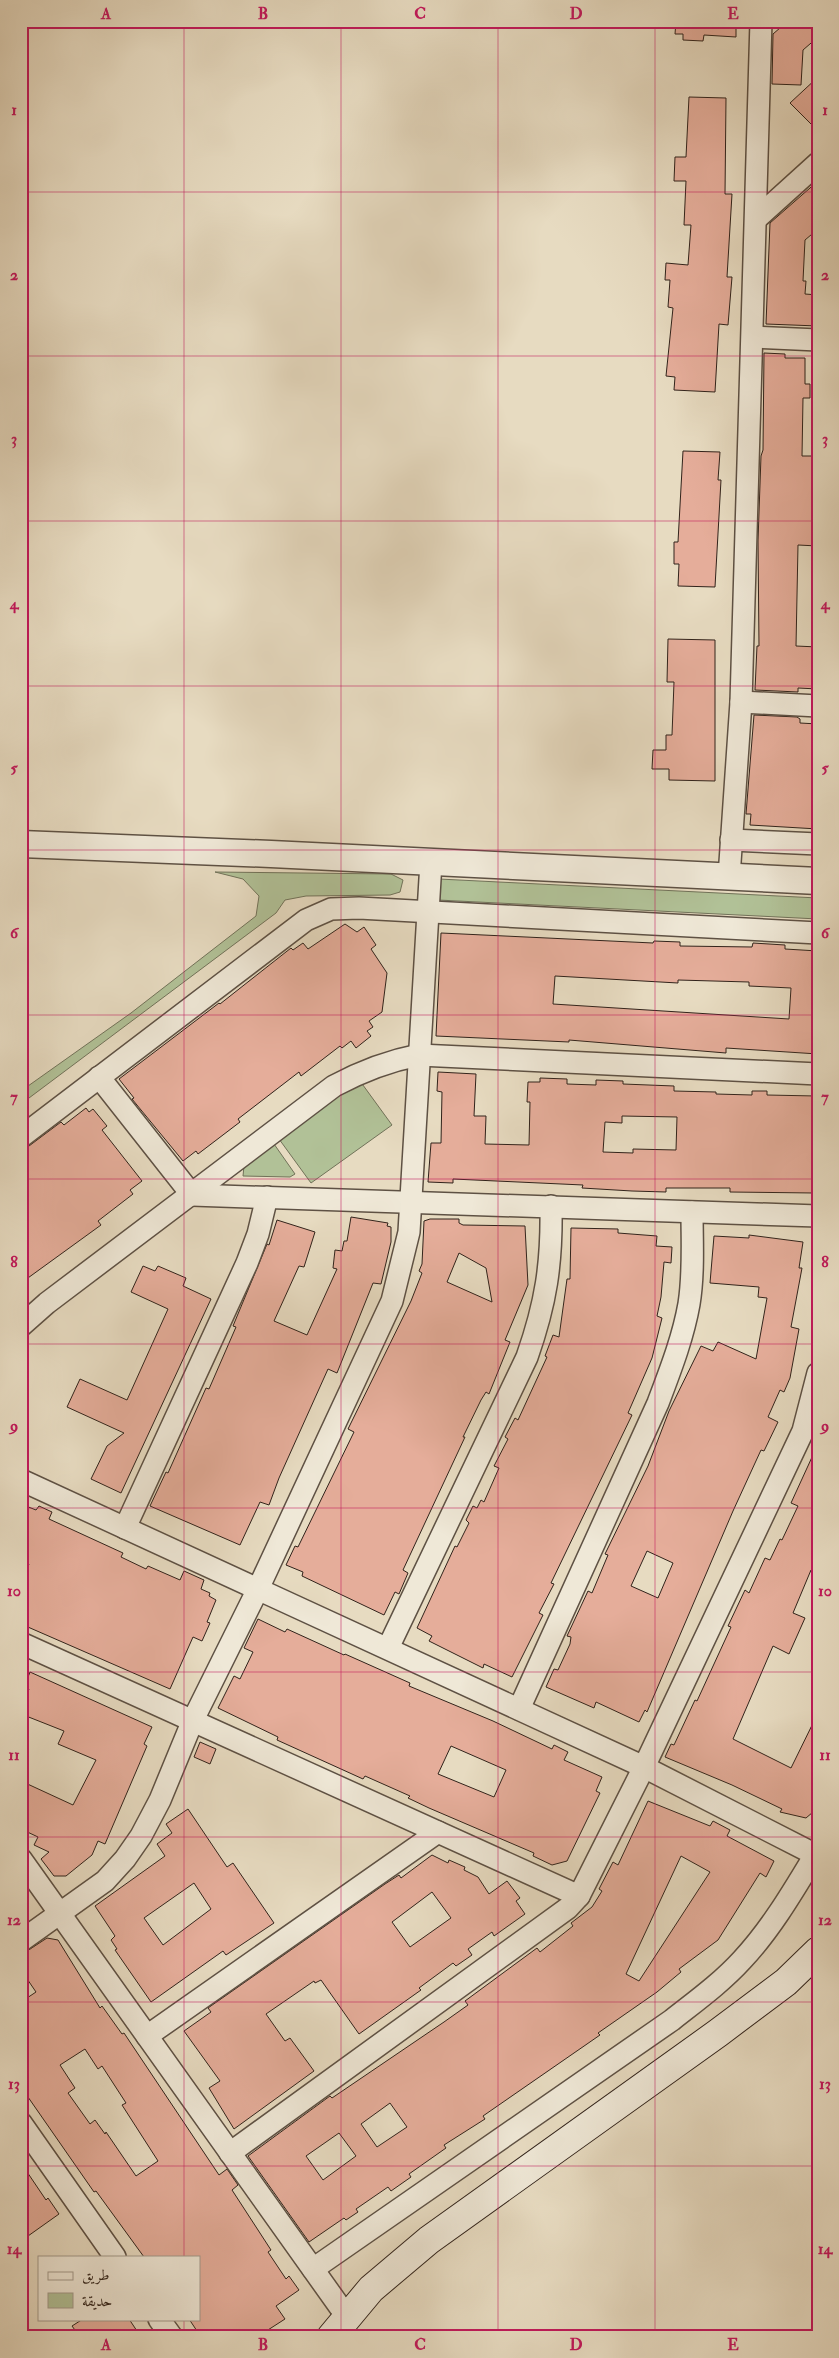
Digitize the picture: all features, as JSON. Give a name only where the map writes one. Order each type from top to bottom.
[{"type":"main road","points":[[339,2327],[371,2289],[429,2240],[726,2027],[786,1982],[818,1951]]},
{"type":"street","points":[[729,877],[741,702],[756,219],[765,25]]},
{"type":"street","points":[[756,219],[818,163]]},
{"type":"street","points":[[753,337],[818,340]]},
{"type":"street","points":[[741,702],[818,706]]},
{"type":"street","points":[[731,840],[818,844]]},
{"type":"street","points":[[21,844],[818,881]]},
{"type":"street","points":[[21,1941],[105,1880],[125,1859],[141,1836],[160,1800],[193,1720],[258,1589],[392,1300],[410,1232],[431,862]]},
{"type":"street","points":[[21,1137],[306,920],[331,909],[359,908],[818,933]]},
{"type":"street","points":[[21,1326],[47,1303],[334,1086],[358,1073],[392,1061],[419,1055],[818,1074]]},
{"type":"street","points":[[99,1077],[192,1195]]},
{"type":"street","points":[[192,1195],[818,1216]]},
{"type":"street","points":[[125,1528],[247,1263],[258,1234],[267,1197]]},
{"type":"street","points":[[388,1648],[527,1357],[541,1318],[548,1282],[552,1247],[551,1206]]},
{"type":"street","points":[[519,1709],[658,1403],[676,1357],[689,1304],[692,1263],[692,1212]]},
{"type":"street","points":[[230,2153],[568,1908],[580,1896],[811,1434],[818,1373]]},
{"type":"street","points":[[21,1480],[644,1767],[817,1854],[769,1927],[742,1961],[713,1988],[672,2020],[313,2269]]},
{"type":"street","points":[[21,1643],[580,1896]]},
{"type":"street","points":[[147,2036],[438,1832]]},
{"type":"street","points":[[21,1859],[313,2269],[339,2327]]},
{"type":"street","points":[[21,2123],[115,2256]]},
{"type":"street","points":[[160,2320],[172,2337]]},
{"type":"green space","points":[[215,872],[391,874],[403,880],[400,892],[390,895],[306,896],[285,900],[276,913],[21,1104],[21,1091],[131,1013],[256,916],[259,896],[243,879]]},
{"type":"green space","points":[[439,879],[818,898],[818,919],[438,900]]},
{"type":"green space","points":[[360,1081],[392,1125],[311,1183],[279,1139]]},
{"type":"green space","points":[[274,1144],[295,1174],[290,1177],[243,1176],[244,1166]]},
{"type":"building","points":[[676,21],[736,21],[736,37],[704,35],[703,41],[683,40],[683,34],[675,34]]},
{"type":"building","points":[[788,21],[818,21],[818,37],[803,50],[801,85],[772,84],[773,34]]},
{"type":"building","points":[[818,77],[818,131],[790,103]]},
{"type":"building","points":[[689,97],[726,98],[725,194],[732,194],[727,277],[732,277],[728,325],[719,324],[715,392],[674,390],[675,377],[666,376],[673,308],[668,307],[670,280],[665,280],[666,263],[688,265],[691,225],[684,225],[686,181],[674,181],[675,157],[686,157]]},
{"type":"building","points":[[818,181],[818,229],[805,240],[803,281],[806,281],[805,294],[818,295],[818,326],[766,324],[770,223]]},
{"type":"building","points":[[764,353],[785,354],[785,358],[805,358],[805,384],[810,384],[810,398],[803,398],[802,456],[818,456],[818,546],[798,545],[796,646],[818,647],[818,689],[798,688],[798,692],[755,690],[757,646],[759,646],[758,541],[761,456],[763,450]]},
{"type":"building","points":[[683,451],[720,452],[718,480],[721,480],[715,587],[678,586],[679,564],[674,564],[674,542],[678,542]]},
{"type":"building","points":[[668,639],[715,640],[715,781],[669,780],[669,769],[652,769],[653,750],[666,750],[666,735],[672,735],[674,682],[667,682]]},
{"type":"building","points":[[754,715],[797,717],[800,719],[800,723],[818,724],[818,829],[750,825],[751,814],[746,814]]},
{"type":"building","points":[[345,924],[357,932],[364,927],[376,945],[371,949],[387,973],[382,1012],[369,1021],[373,1027],[367,1031],[371,1036],[356,1048],[351,1041],[342,1048],[340,1046],[301,1076],[299,1072],[238,1119],[240,1122],[198,1154],[196,1151],[183,1161],[132,1099],[134,1098],[119,1079],[220,1004],[291,948],[293,950],[303,943],[308,949]]},
{"type":"building","points":[[441,933],[653,943],[654,941],[680,942],[680,946],[752,947],[753,943],[785,945],[785,949],[818,951],[818,1054],[726,1048],[726,1053],[569,1040],[569,1042],[436,1036]],"holes":[[[555,976],[678,983],[678,980],[749,982],[749,986],[791,988],[789,1019],[553,1004]]]},
{"type":"building","points":[[438,1072],[476,1074],[474,1116],[486,1116],[485,1144],[529,1145],[530,1102],[527,1102],[528,1082],[540,1082],[540,1078],[567,1079],[567,1084],[596,1085],[596,1080],[623,1081],[623,1084],[674,1086],[674,1091],[716,1092],[716,1094],[752,1095],[752,1091],[767,1091],[767,1095],[816,1096],[818,1181],[813,1181],[814,1193],[730,1192],[730,1188],[666,1188],[666,1192],[632,1191],[582,1188],[583,1185],[453,1179],[453,1183],[428,1182],[431,1143],[441,1143],[442,1092],[437,1091]],"holes":[[[622,1116],[677,1117],[676,1150],[633,1149],[633,1153],[603,1152],[605,1122],[622,1123]]]},
{"type":"building","points":[[86,1108],[89,1112],[93,1109],[107,1126],[102,1130],[142,1181],[130,1190],[133,1194],[98,1221],[101,1225],[21,1283],[21,1152],[61,1122],[64,1125]]},
{"type":"building","points":[[351,1217],[388,1223],[387,1226],[391,1227],[391,1242],[381,1284],[373,1283],[337,1373],[328,1369],[279,1478],[269,1505],[260,1502],[240,1545],[150,1506],[166,1472],[168,1473],[206,1388],[209,1389],[236,1327],[233,1326],[267,1244],[269,1245],[277,1220],[315,1232],[304,1267],[299,1266],[274,1321],[307,1335],[337,1269],[333,1268],[335,1250],[342,1251],[344,1241],[347,1241]]},
{"type":"building","points":[[430,1219],[459,1219],[459,1223],[463,1225],[525,1226],[528,1285],[505,1340],[510,1342],[489,1394],[486,1392],[481,1400],[463,1437],[465,1437],[403,1570],[408,1573],[399,1594],[395,1592],[384,1615],[302,1576],[303,1572],[286,1565],[295,1546],[298,1547],[354,1432],[348,1429],[411,1301],[422,1273],[419,1271],[422,1264],[424,1221]],"holes":[[[459,1253],[486,1268],[492,1302],[447,1282]]]},
{"type":"building","points":[[571,1228],[618,1229],[618,1233],[657,1236],[656,1246],[672,1247],[671,1263],[664,1262],[661,1297],[657,1316],[662,1318],[652,1358],[628,1413],[632,1415],[551,1583],[554,1584],[539,1613],[543,1615],[512,1677],[484,1664],[483,1668],[429,1641],[432,1636],[417,1628],[455,1546],[457,1547],[469,1523],[466,1520],[473,1506],[477,1508],[481,1500],[484,1502],[499,1468],[494,1466],[508,1439],[505,1437],[515,1418],[518,1420],[547,1357],[545,1356],[553,1335],[559,1337],[567,1279],[570,1279]]},
{"type":"building","points":[[749,1235],[803,1242],[799,1268],[802,1268],[791,1327],[799,1329],[790,1378],[784,1392],[780,1390],[768,1417],[778,1422],[764,1451],[761,1450],[647,1712],[645,1710],[639,1722],[596,1702],[594,1708],[546,1687],[554,1669],[558,1670],[570,1644],[571,1637],[567,1636],[588,1591],[592,1593],[608,1555],[605,1554],[648,1466],[669,1411],[701,1346],[713,1351],[718,1342],[756,1359],[767,1298],[758,1297],[759,1287],[710,1283],[714,1236],[749,1238]],"holes":[[[647,1551],[673,1563],[658,1598],[631,1586]]]},
{"type":"building","points":[[143,1266],[155,1271],[158,1266],[186,1278],[183,1286],[211,1299],[121,1493],[91,1479],[107,1446],[124,1433],[67,1407],[80,1379],[127,1400],[168,1309],[131,1292]]},
{"type":"building","points":[[818,1444],[818,1573],[811,1570],[793,1613],[805,1618],[789,1654],[773,1646],[733,1739],[791,1768],[818,1713],[818,1803],[813,1812],[806,1818],[780,1812],[782,1809],[732,1785],[665,1757],[671,1744],[674,1745],[695,1700],[697,1701],[731,1627],[728,1626],[745,1590],[749,1593],[765,1558],[770,1560],[780,1539],[782,1540],[798,1506],[791,1503]]},
{"type":"building","points":[[21,1504],[36,1510],[39,1506],[52,1512],[49,1519],[123,1553],[121,1557],[146,1569],[148,1566],[180,1580],[184,1571],[204,1580],[201,1589],[210,1593],[209,1596],[216,1600],[207,1622],[210,1623],[202,1641],[193,1637],[170,1689],[21,1624],[21,1582],[29,1564],[21,1561]]},
{"type":"building","points":[[258,1619],[285,1632],[287,1629],[345,1654],[410,1683],[409,1686],[493,1721],[552,1749],[554,1745],[568,1752],[564,1760],[602,1777],[596,1791],[600,1793],[567,1861],[552,1865],[533,1856],[534,1853],[429,1808],[408,1798],[410,1796],[365,1776],[363,1779],[277,1740],[278,1737],[218,1708],[234,1676],[240,1679],[253,1652],[244,1648]],"holes":[[[451,1746],[506,1770],[494,1797],[438,1774]]]},
{"type":"building","points":[[30,1672],[152,1727],[144,1744],[147,1746],[105,1844],[98,1841],[92,1855],[66,1876],[54,1876],[41,1859],[49,1852],[34,1845],[38,1837],[21,1829],[21,1781],[73,1805],[96,1760],[58,1744],[64,1731],[21,1714],[21,1707],[29,1689],[24,1687]]},
{"type":"building","points":[[200,1742],[216,1749],[210,1764],[194,1757]]},
{"type":"building","points":[[648,1801],[710,1826],[713,1821],[730,1830],[727,1836],[774,1861],[766,1877],[760,1873],[718,1940],[679,1969],[681,1972],[657,1992],[598,2033],[600,2035],[483,2116],[485,2119],[444,2145],[446,2148],[409,2174],[411,2177],[391,2191],[388,2187],[356,2209],[358,2212],[346,2220],[344,2218],[309,2242],[248,2156],[330,2096],[332,2098],[468,2005],[465,2001],[537,1948],[540,1952],[573,1926],[571,1923],[592,1907],[602,1891],[599,1889],[613,1862],[618,1865]],"holes":[[[681,1856],[710,1872],[639,1981],[626,1974]],[[390,2103],[407,2127],[377,2147],[361,2124]],[[339,2133],[356,2156],[323,2180],[306,2156]]]},
{"type":"building","points":[[188,1809],[227,1867],[233,1863],[274,1923],[226,1955],[223,1951],[151,2002],[115,1950],[117,1949],[111,1940],[115,1936],[95,1906],[165,1856],[157,1844],[172,1833],[166,1824]],"holes":[[[194,1883],[211,1909],[163,1945],[144,1918]]]},
{"type":"building","points":[[432,1855],[448,1863],[449,1860],[465,1867],[464,1870],[478,1877],[489,1894],[507,1881],[520,1898],[516,1901],[525,1914],[494,1936],[492,1932],[468,1949],[472,1955],[456,1966],[453,1963],[419,1988],[421,1990],[359,2034],[321,1980],[315,1983],[314,1981],[266,2014],[285,2041],[290,2038],[314,2071],[234,2129],[209,2088],[220,2081],[184,2031],[211,2012],[208,2008],[385,1884],[399,1875],[401,1878]],"holes":[[[432,1892],[451,1918],[410,1947],[392,1922]]]},
{"type":"building","points":[[47,1938],[58,1940],[100,2008],[102,2006],[122,2034],[124,2033],[219,2175],[227,2169],[238,2185],[232,2190],[271,2250],[268,2252],[286,2279],[289,2276],[299,2290],[276,2306],[285,2319],[257,2337],[201,2337],[190,2320],[200,2320],[200,2256],[143,2256],[96,2191],[94,2192],[21,2087],[21,2002],[36,1992],[21,1970],[21,1955]],"holes":[[[85,2049],[98,2069],[102,2066],[126,2103],[122,2105],[158,2161],[136,2176],[106,2132],[105,2134],[95,2120],[90,2124],[68,2093],[75,2088],[60,2065]]]},
{"type":"building","points":[[21,2163],[46,2200],[48,2198],[59,2214],[21,2241]]},
{"type":"building","points":[[81,2320],[130,2320],[141,2337],[80,2337],[72,2326]]}]
